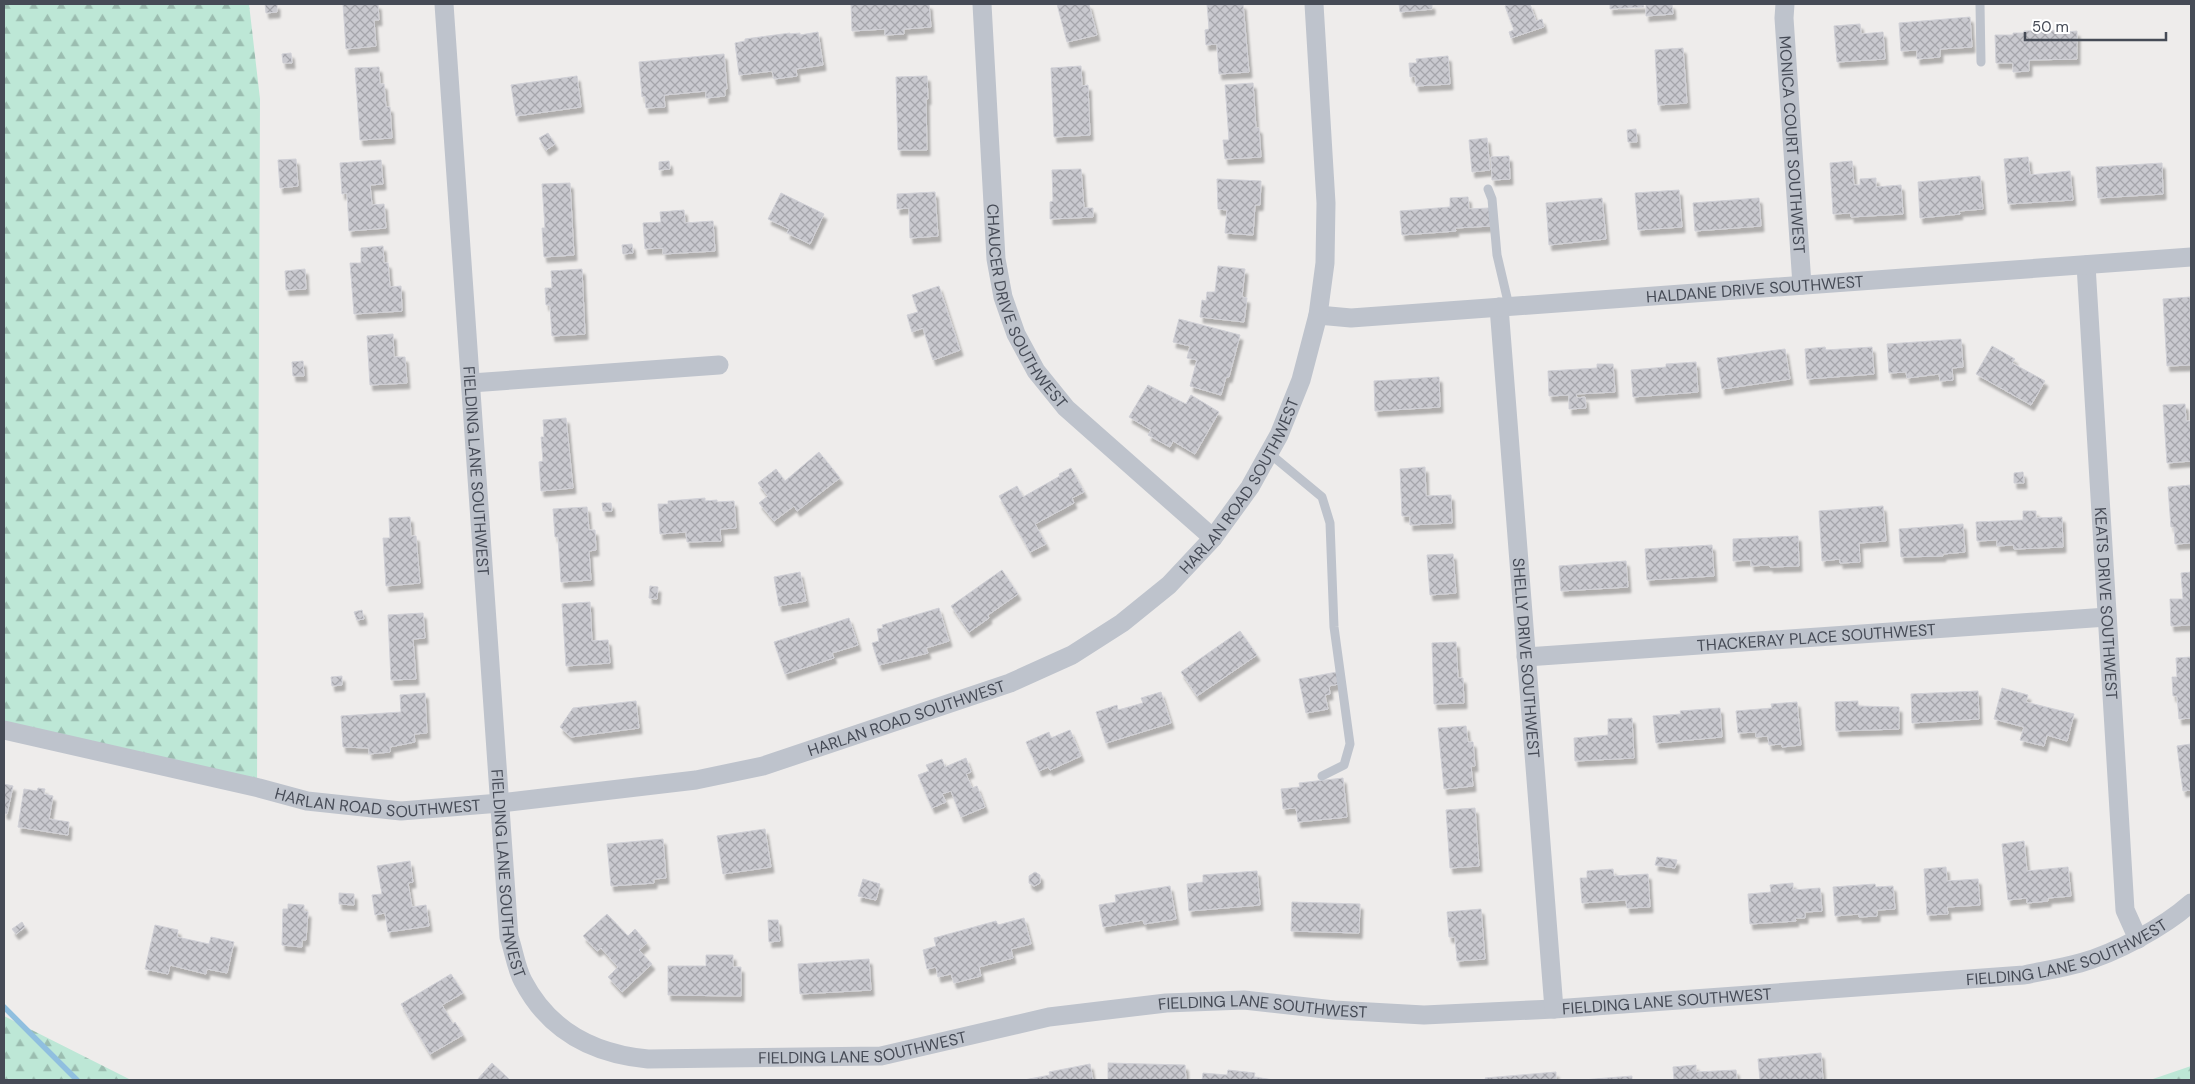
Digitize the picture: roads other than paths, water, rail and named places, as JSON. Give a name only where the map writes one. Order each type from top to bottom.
[{"type":"street","name":"FIELDING LANE SOUTHWEST","points":[[444,4],[509,937],[522,980],[541,1008],[562,1029],[591,1046],[624,1057],[648,1059],[881,1056],[1049,1017],[1166,1002],[1244,1000],[1334,1010],[1424,1015],[1554,1009],[2024,975],[2082,962],[2138,939],[2182,911],[2191,903]]},
{"type":"street","name":"CHAUCER DRIVE SOUTHWEST","points":[[982,4],[996,259],[1003,297],[1016,334],[1036,372],[1066,408],[1214,538]]},
{"type":"street","name":"HARLAN ROAD SOUTHWEST","points":[[4,730],[307,801],[400,811],[500,803],[696,780],[763,766],[1010,683],[1072,655],[1122,623],[1168,585],[1214,538],[1250,487],[1279,435],[1301,380],[1318,315],[1325,263],[1326,203],[1314,4]]},
{"type":"street","name":"MONICA COURT SOUTHWEST","points":[[1786,4],[1784,18],[1802,286]]},
{"type":"street","name":"HALDANE DRIVE SOUTHWEST","points":[[1318,315],[1351,318],[2191,258]]},
{"type":"street","name":"KEATS DRIVE SOUTHWEST","points":[[2086,265],[2126,910],[2138,939]]},
{"type":"street","name":"SHELLY DRIVE SOUTHWEST","points":[[1504,307],[1526,657],[1554,1009]]},
{"type":"street","points":[[471,383],[718,365]]},
{"type":"street","name":"THACKERAY PLACE SOUTHWEST","points":[[1526,657],[2108,617]]},
{"type":"lane","points":[[1980,4],[1981,62]]},
{"type":"lane","points":[[1488,189],[1492,199],[1504,307]]},
{"type":"lane","points":[[1269,453],[1322,497],[1330,523],[1334,627],[1350,744],[1344,765],[1322,776]]},
{"type":"waterway","points":[[4,1007],[77,1080]]}]
